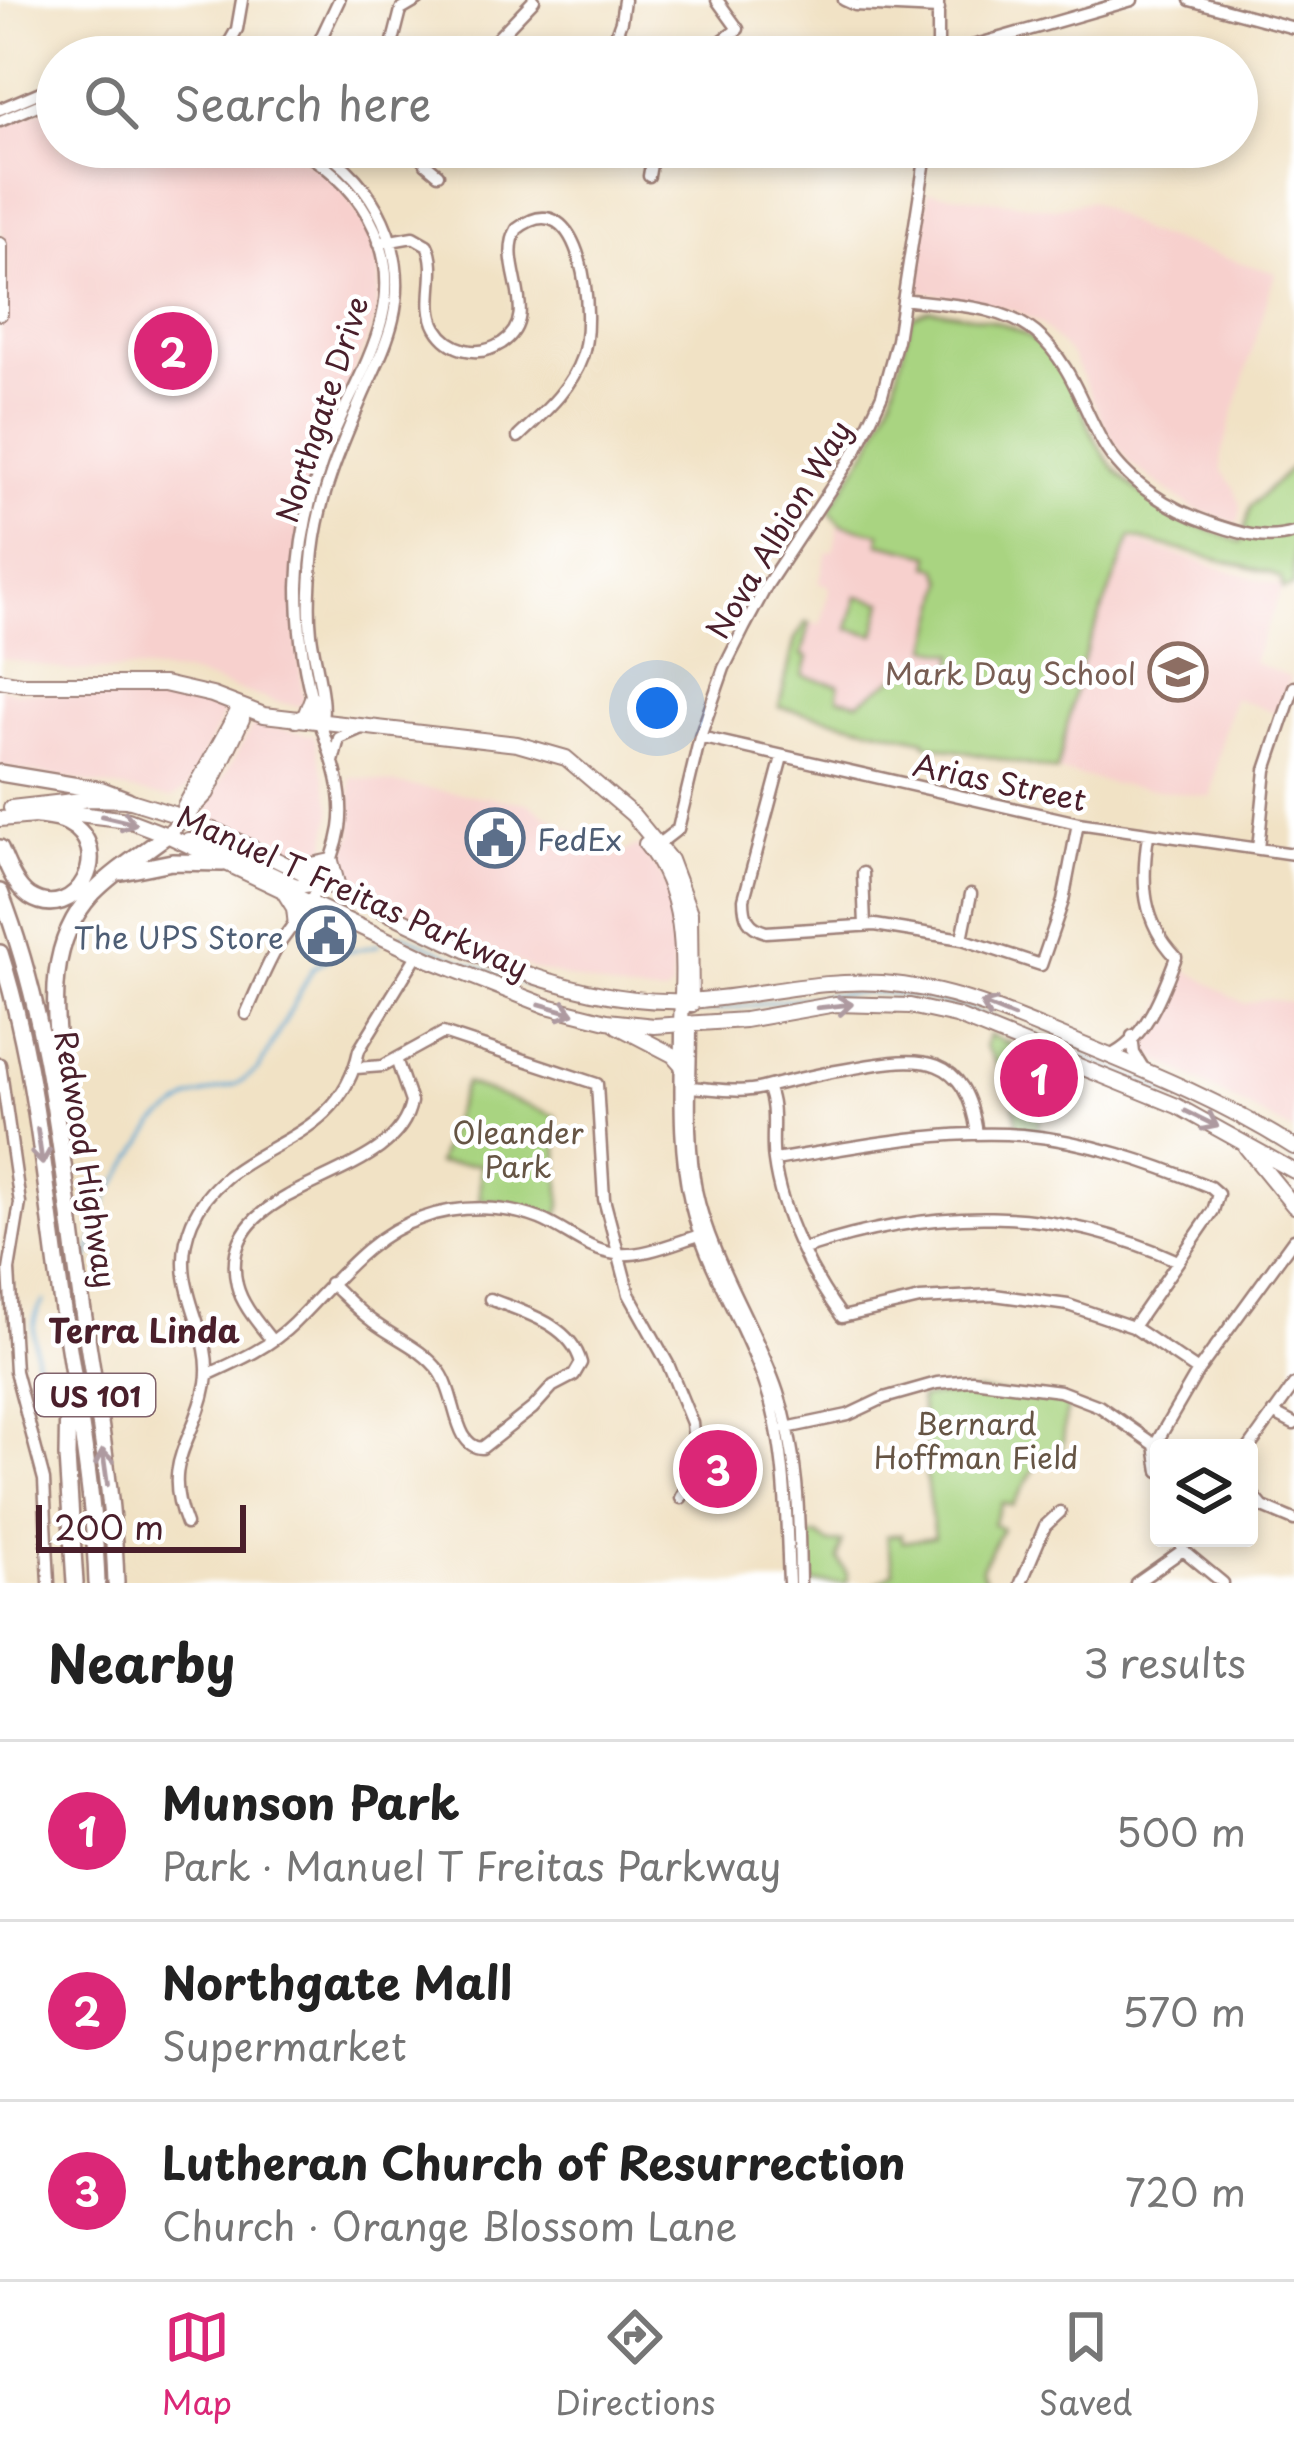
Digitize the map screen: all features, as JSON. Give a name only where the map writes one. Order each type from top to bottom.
[{"type":"highway","points":[[0,773],[81,786],[128,800]]},
{"type":"highway","points":[[0,848],[15,880],[30,896],[60,901],[80,889],[90,869],[86,840],[70,824],[32,815]]},
{"type":"highway","points":[[68,1208],[57,961],[67,928],[80,910],[167,835]]},
{"type":"highway","points":[[119,872],[172,862],[223,863]]},
{"type":"highway","name":"Redwood Highway","points":[[0,892],[22,953],[40,1026],[109,1495],[116,1583]]},
{"type":"highway","name":"Redwood Highway","points":[[0,953],[21,1032],[93,1520],[97,1583]]},
{"type":"highway","points":[[0,990],[21,1032]]},
{"type":"highway","points":[[68,1346],[67,1456],[75,1583]]},
{"type":"main road","points":[[0,245],[0,313]]},
{"type":"main road","points":[[0,680],[164,684],[296,720],[543,748],[588,774],[655,847],[684,914],[686,1013]]},
{"type":"main road","points":[[296,720],[309,710],[312,698]]},
{"type":"main road","points":[[242,707],[233,716],[201,791],[167,835],[209,845],[296,886],[320,883]]},
{"type":"main road","points":[[128,800],[176,801],[201,791]]},
{"type":"main road","points":[[201,791],[202,814],[218,832]]},
{"type":"main road","name":"Manuel T Freitas Parkway","points":[[1,816],[82,798],[128,800],[218,832],[508,969],[686,1013],[835,984],[912,986],[960,996],[1145,1071],[1228,1109],[1294,1147]]},
{"type":"main road","name":"Manuel T Freitas Parkway","points":[[1,816],[108,816],[167,835],[416,955],[506,993],[607,1021],[875,1003],[974,1022],[1157,1098],[1294,1171]]},
{"type":"main road","points":[[293,868],[331,861],[339,891],[310,904]]},
{"type":"main road","points":[[284,892],[294,908],[296,926],[338,917]]},
{"type":"main road","points":[[607,1021],[673,1055],[681,1064]]},
{"type":"main road","points":[[1239,1139],[1294,1206]]},
{"type":"street","points":[[322,36],[339,0]]},
{"type":"street","points":[[394,36],[401,10],[418,0]]},
{"type":"street","points":[[500,36],[534,0]]},
{"type":"street","points":[[616,36],[624,0]]},
{"type":"street","points":[[717,0],[738,29],[728,36]]},
{"type":"street","points":[[844,0],[939,4],[938,36]]},
{"type":"street","points":[[1010,36],[1132,0]]},
{"type":"street","points":[[1190,0],[1294,28]]},
{"type":"street","points":[[233,36],[238,1]]},
{"type":"street","points":[[0,109],[36,94]]},
{"type":"street","points":[[0,121],[36,106]]},
{"type":"street","name":"Northgate Drive","points":[[328,168],[347,185],[385,241]]},
{"type":"street","name":"Northgate Drive","points":[[246,1014],[279,946],[310,904],[340,829],[333,766],[303,656],[303,541],[318,476],[382,317],[386,285],[385,241],[365,190],[346,168]]},
{"type":"street","points":[[431,168],[438,174]]},
{"type":"street","points":[[650,176],[651,168]]},
{"type":"street","name":"Nova Albion Way","points":[[655,847],[678,829],[700,736],[724,668],[767,584],[866,430],[882,394],[896,346],[924,168]]},
{"type":"street","points":[[385,241],[413,237],[428,245],[436,330],[452,345],[476,352],[509,337],[519,317],[520,296],[509,249],[517,229],[538,218],[550,218],[568,230],[587,295],[586,344],[578,369],[562,393],[518,437]]},
{"type":"street","points":[[902,299],[994,312],[1034,331],[1062,359],[1104,445],[1173,511],[1249,535],[1294,533]]},
{"type":"street","name":"Northgate Drive","points":[[304,588],[325,713],[321,723]]},
{"type":"street","points":[[1258,849],[1266,770],[1294,688]]},
{"type":"street","points":[[333,766],[339,738],[364,727]]},
{"type":"street","name":"Arias Street","points":[[700,736],[1078,823],[1294,854]]},
{"type":"street","points":[[782,757],[745,898],[748,921],[766,932],[865,926],[962,939],[1035,964],[1044,962],[1063,901],[1078,823]]},
{"type":"street","points":[[1109,1056],[1118,1052],[1161,1000],[1176,957],[1160,940],[1147,908],[1143,871],[1148,835]]},
{"type":"street","points":[[863,873],[865,926]]},
{"type":"street","points":[[962,939],[971,894]]},
{"type":"street","points":[[186,1524],[177,1491],[177,1459],[199,1409],[207,1376],[204,1346],[184,1277],[192,1223],[208,1195],[226,1177],[324,1116],[356,1068],[359,1050],[416,955]]},
{"type":"street","points":[[686,1013],[681,1064],[686,1087]]},
{"type":"street","points":[[686,1013],[683,1165],[703,1234],[783,1429],[799,1495],[800,1583]]},
{"type":"street","points":[[356,1068],[368,1069],[396,1059],[435,1035],[453,1034],[597,1084],[604,1199],[629,1294],[668,1364],[692,1423],[696,1465],[681,1498]]},
{"type":"street","points":[[1132,1036],[1134,1053],[1145,1071]]},
{"type":"street","points":[[272,1342],[237,1286],[237,1249],[256,1217],[398,1133],[411,1102],[396,1059]]},
{"type":"street","points":[[686,1087],[766,1087],[919,1059],[943,1067],[965,1089],[974,1108],[977,1134]]},
{"type":"street","points":[[0,1064],[20,1203],[4,1293],[15,1371],[44,1480],[49,1583]]},
{"type":"street","points":[[766,1087],[774,1106],[774,1160],[785,1205],[842,1317],[920,1300],[994,1295],[1068,1305],[1133,1327],[1198,1371]]},
{"type":"street","points":[[774,1160],[977,1134],[1074,1143],[1148,1161],[1216,1191],[1216,1205],[1133,1327]]},
{"type":"street","points":[[207,1376],[272,1342],[330,1283],[391,1234],[420,1218],[467,1208],[508,1210],[541,1220],[588,1246],[618,1254],[655,1249],[703,1234]]},
{"type":"street","points":[[804,1249],[860,1230],[907,1221],[1021,1217],[1099,1231],[1178,1261]]},
{"type":"street","points":[[1158,1439],[1198,1371],[1292,1245]]},
{"type":"street","points":[[330,1283],[440,1372],[456,1407],[463,1440],[471,1448],[482,1448],[553,1386],[574,1375],[581,1363],[574,1346],[547,1322],[490,1299]]},
{"type":"street","points":[[783,1429],[848,1415],[884,1398],[937,1383],[972,1380],[1060,1391],[1099,1406],[1150,1442]]},
{"type":"street","points":[[1255,1439],[1294,1385]]},
{"type":"street","points":[[1273,1413],[1294,1424]]},
{"type":"street","points":[[783,1429],[789,1583]]},
{"type":"street","points":[[1258,1502],[1294,1520]]},
{"type":"street","points":[[1021,1583],[1045,1526],[1060,1513]]},
{"type":"street","points":[[1136,1583],[1178,1547]]},
{"type":"street","points":[[1184,1547],[1223,1583]]},
{"type":"shaded area","points":[[36,111],[36,168],[320,168],[343,189],[370,231],[380,271],[377,316],[319,458],[295,620],[305,707],[191,674],[70,671],[0,658],[0,340],[8,270],[0,220],[0,126]]},
{"type":"shaded area","points":[[928,192],[1054,208],[1091,201],[1142,231],[1275,273],[1222,453],[1221,469],[1241,508],[1238,524],[1192,508],[1131,464],[1111,438],[1072,356],[1042,325],[1015,311],[919,291],[916,283]]},
{"type":"shaded area","points":[[839,523],[881,533],[880,543],[931,555],[945,581],[941,598],[968,605],[951,676],[881,686],[859,703],[837,698],[839,685],[803,676],[808,658],[802,656],[810,623],[821,625],[830,586],[819,583]]},
{"type":"shaded area","name":"Mark Day School","points":[[1130,540],[1282,587],[1253,662],[1291,678],[1276,713],[1234,698],[1211,797],[1057,771],[1080,667]]},
{"type":"shaded area","points":[[0,687],[16,692],[176,693],[221,707],[224,714],[187,789],[171,798],[0,767]]},
{"type":"shaded area","points":[[253,724],[314,735],[332,809],[327,843],[319,859],[300,862],[213,821],[207,813]]},
{"type":"shaded area","points":[[350,777],[527,803],[613,857],[640,845],[666,883],[676,926],[672,989],[665,995],[627,992],[530,968],[341,884],[336,869],[352,835]]},
{"type":"shaded area","points":[[1182,967],[1245,1004],[1263,999],[1294,1002],[1294,1132],[1138,1049],[1137,1038],[1163,1008],[1174,970]]},
{"type":"green space","points":[[930,309],[993,321],[1046,349],[1060,364],[1097,442],[1121,475],[1151,501],[1204,528],[1241,542],[1251,506],[1294,465],[1294,586],[1283,589],[1281,579],[1270,573],[1131,537],[1080,667],[1057,771],[779,707],[795,639],[806,622],[810,623],[802,655],[808,657],[803,676],[839,685],[838,698],[859,702],[912,666],[951,675],[955,654],[929,648],[945,581],[938,568],[929,566],[931,555],[879,543],[880,533],[842,525],[829,511],[871,444],[892,396],[911,318]]},
{"type":"green space","points":[[857,596],[883,602],[875,635],[848,629]]},
{"type":"green space","points":[[989,1035],[1074,1070],[1067,1095],[1043,1092],[1038,1131],[1018,1129],[1011,1087],[985,1046]]},
{"type":"green space","name":"Oleander Park","points":[[465,1083],[556,1116],[561,1206],[557,1218],[480,1199],[480,1164],[437,1164]]},
{"type":"green space","name":"Bernard Hoffman Field","points":[[980,1391],[1067,1403],[1061,1461],[1037,1465],[1012,1506],[1002,1503],[993,1524],[1002,1529],[981,1569],[986,1583],[876,1583],[894,1572],[886,1536],[901,1534],[903,1542],[934,1537],[920,1398]]},
{"type":"green space","points":[[809,1536],[829,1543],[842,1542],[838,1559],[847,1583],[810,1583]]},
{"type":"waterway","points":[[397,937],[404,935],[502,976],[567,996],[673,1013]]},
{"type":"waterway","points":[[87,1261],[108,1196],[156,1123],[191,1098],[237,1084],[259,1069],[313,968],[334,955],[379,945]]},
{"type":"waterway","points":[[696,1012],[872,993],[945,1003],[1190,1102],[1294,1159]]},
{"type":"waterway","points":[[34,1399],[34,1322],[44,1301]]},
{"type":"place","name":"Northgate Mall","points":[[173,351]]},
{"type":"place","name":"Mark Day School","points":[[1178,672]]},
{"type":"place","name":"FedEx","points":[[495,838]]},
{"type":"place","name":"The UPS Store","points":[[326,936]]},
{"type":"place","name":"Munson Park","points":[[1039,1078]]},
{"type":"place","name":"Lutheran Church of Resurrection","points":[[718,1469]]},
{"type":"district","name":"Terra Linda","points":[[144,1329]]}]
